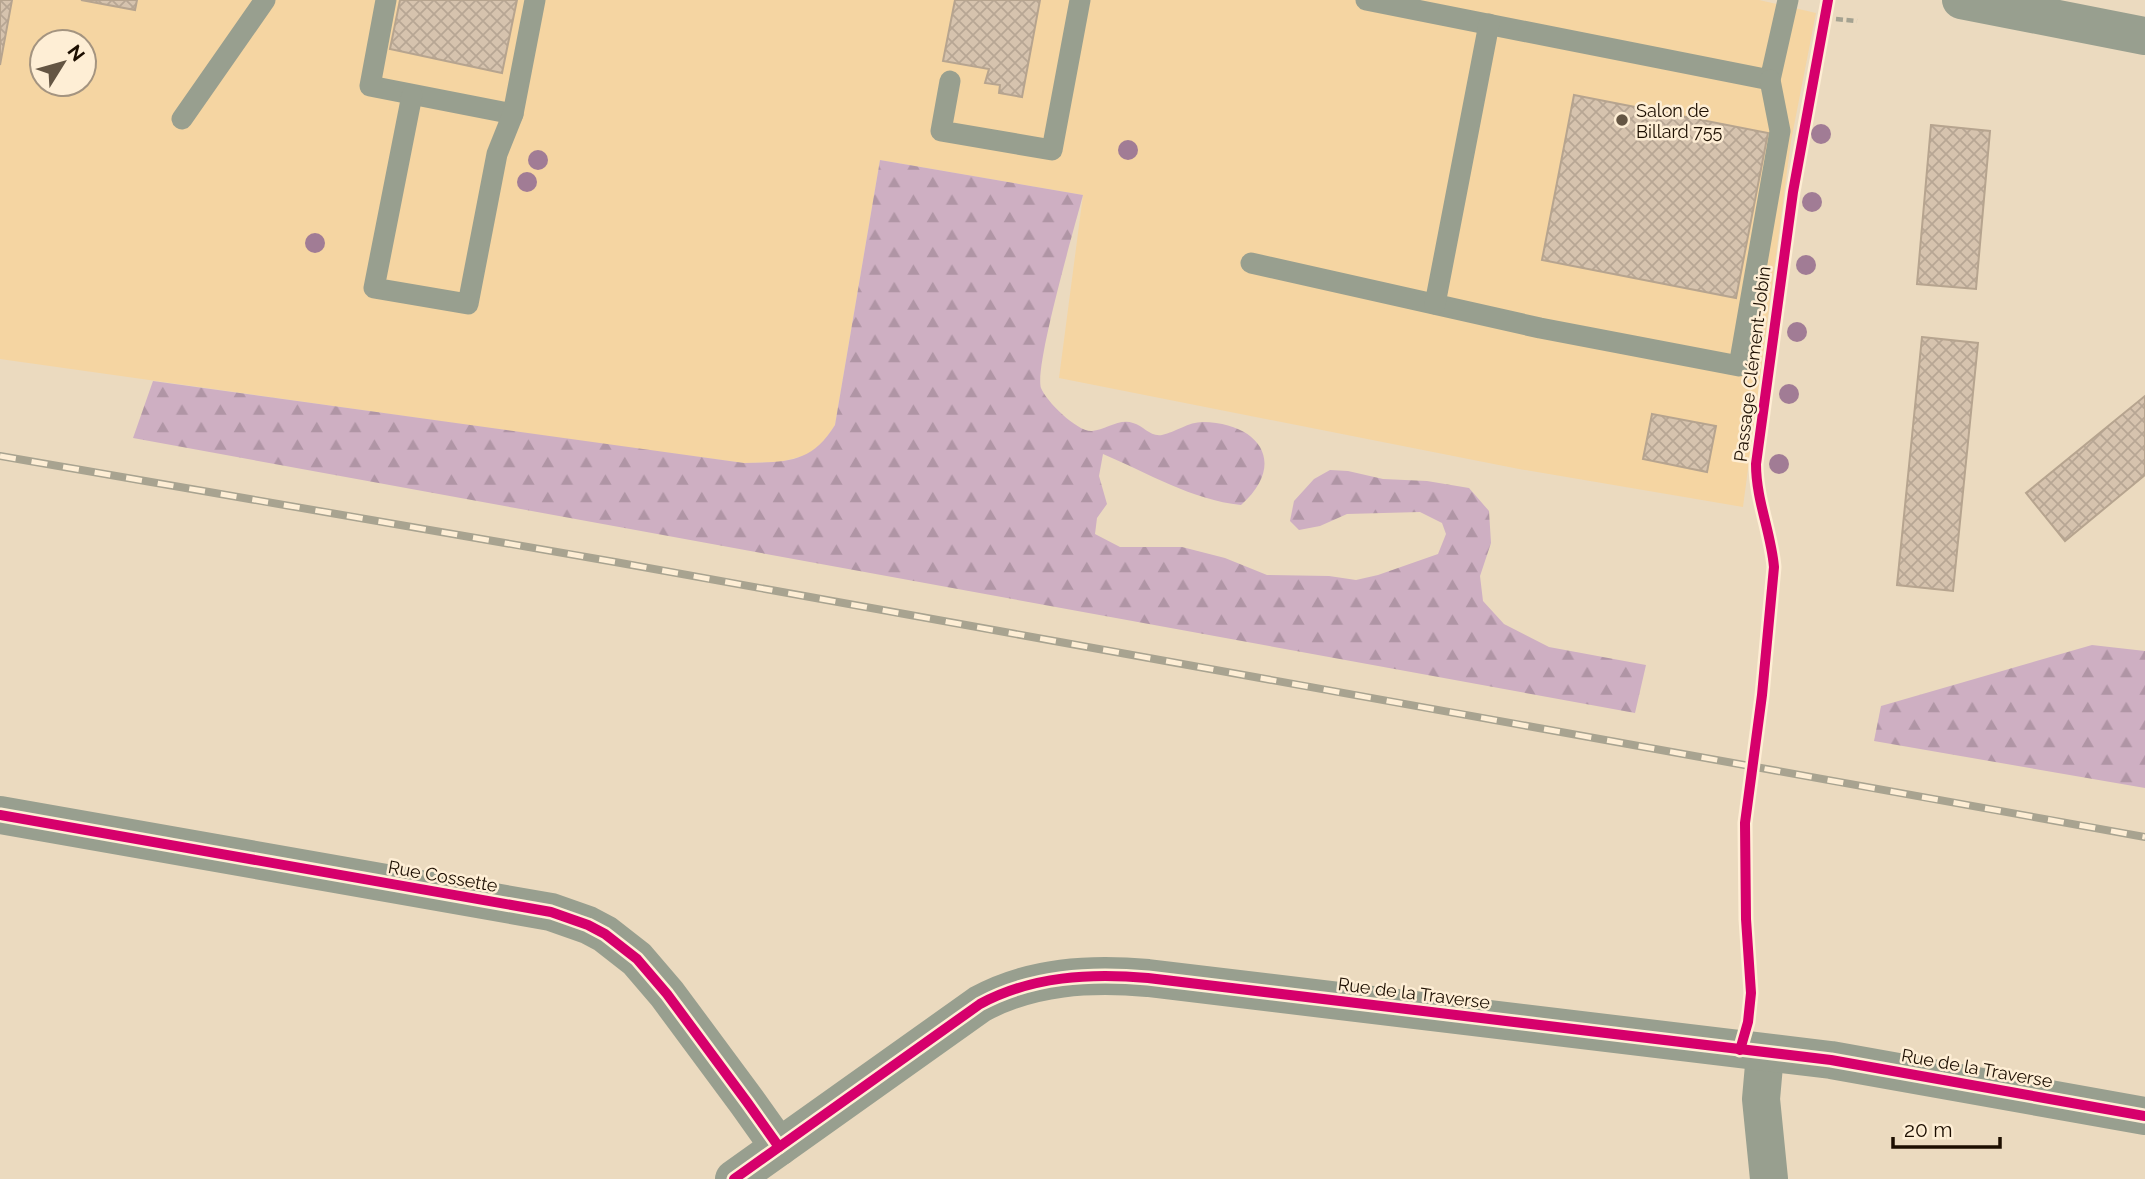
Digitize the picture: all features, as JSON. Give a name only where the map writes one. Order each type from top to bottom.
[{"type":"street","points":[[1961,0],[2145,36]]},
{"type":"street","name":"Rue Cossette","points":[[0,815],[551,912],[589,925],[622,946],[651,974],[779,1147]]},
{"type":"street","name":"Rue de la Traverse","points":[[734,1179],[980,1004],[1003,992],[1061,978],[1148,978],[1831,1060],[2145,1116]]},
{"type":"street","points":[[1765,1054],[1761,1099],[1769,1179]]},
{"type":"lane","points":[[183,119],[265,0]]},
{"type":"lane","points":[[386,0],[370,86],[513,114]]},
{"type":"lane","points":[[412,95],[374,288],[468,304],[497,154],[513,114],[534,0]]},
{"type":"lane","points":[[950,81],[941,131],[1052,150],[1080,0]]},
{"type":"lane","points":[[1366,0],[1770,80]]},
{"type":"lane","points":[[1251,263],[1540,328],[1740,366],[1780,131],[1770,80],[1788,0]]},
{"type":"lane","points":[[1435,304],[1489,24]]},
{"type":"path","points":[[1824,24],[1826,11]]},
{"type":"path","points":[[1836,19],[1857,22]]},
{"type":"shaded area","points":[[0,0],[1759,0],[1816,13],[1791,141],[1743,507],[1519,469],[1059,378],[1083,195],[880,160],[835,425],[824,442],[807,455],[780,462],[744,463],[0,359]]},
{"type":"green space","points":[[880,160],[1083,195],[1043,353],[1040,375],[1044,394],[1063,415],[1086,430],[1092,431],[1128,422],[1162,435],[1203,422],[1223,424],[1239,429],[1261,448],[1263,474],[1255,489],[1241,505],[1188,492],[1103,454],[1099,476],[1107,504],[1097,518],[1095,534],[1120,547],[1182,547],[1225,558],[1267,575],[1329,576],[1356,580],[1438,554],[1446,534],[1442,523],[1420,512],[1347,514],[1320,526],[1299,530],[1290,521],[1294,501],[1314,479],[1330,470],[1348,471],[1383,479],[1427,481],[1469,488],[1489,511],[1491,543],[1480,576],[1483,601],[1504,624],[1549,647],[1646,665],[1635,713],[133,438],[153,381],[744,463],[796,458],[816,447],[835,425]]},
{"type":"green space","points":[[2092,645],[2145,651],[2145,788],[1874,741],[1881,706]]},
{"type":"building","points":[[0,0],[12,0],[0,65]]},
{"type":"building","points":[[81,0],[137,0],[135,10]]},
{"type":"building","points":[[400,0],[517,0],[502,73],[390,49]]},
{"type":"building","points":[[955,0],[1040,0],[1022,97],[999,93],[1000,85],[985,83],[989,69],[943,61]]},
{"type":"building","points":[[1574,95],[1768,133],[1736,298],[1542,260]]},
{"type":"building","points":[[1931,125],[1990,131],[1976,289],[1917,284]]},
{"type":"building","points":[[1922,337],[1978,343],[1953,591],[1897,585]]},
{"type":"building","points":[[2145,396],[2145,475],[2065,541],[2026,493]]},
{"type":"building","points":[[1652,414],[1716,426],[1707,472],[1643,459]]},
{"type":"railway","points":[[0,456],[615,562],[2145,837]]},
{"type":"cycle path","name":"Passage Clément-Jobin","points":[[1740,1050],[1748,1022],[1751,993],[1746,919],[1745,823],[1762,695],[1774,567],[1758,490],[1756,464],[1793,192],[1828,0]]},
{"type":"cycle path","points":[[0,815],[551,912],[588,925],[605,934],[637,959],[667,994],[779,1147]]},
{"type":"cycle path","points":[[734,1179],[980,1004],[1020,987],[1041,982],[1105,976],[1148,978],[1831,1060],[2145,1116]]},
{"type":"place","name":"Salon de Billard 755","points":[[1622,120]]}]
